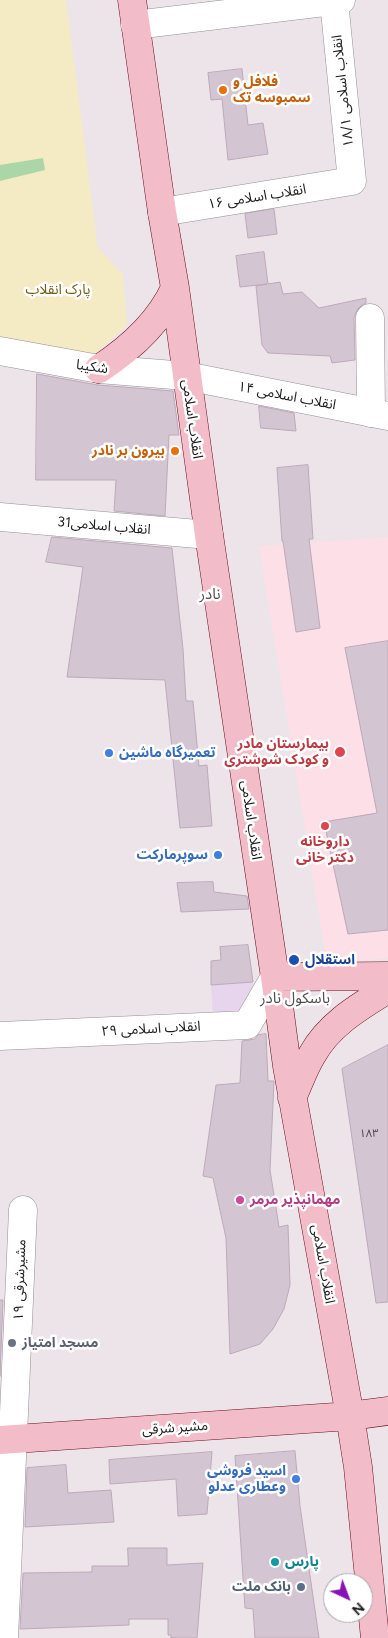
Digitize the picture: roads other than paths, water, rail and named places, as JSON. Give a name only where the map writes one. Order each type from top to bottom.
[{"type":"main road","name":"انقلاب اسلامی","points":[[134,13],[275,977],[286,1066],[358,1468],[375,1638]]},
{"type":"main road","points":[[99,369],[121,355],[152,325],[175,288]]},
{"type":"main road","points":[[275,977],[388,976]]},
{"type":"main road","points":[[292,1098],[312,1054],[326,1034],[348,1014],[388,988]]},
{"type":"main road","name":"مشیر شرقی","points":[[7,1440],[388,1412]]},
{"type":"street","points":[[134,13],[338,1]]},
{"type":"street","name":"۱۸/۱ انقلاب اسلامی","points":[[338,1],[352,181]]},
{"type":"street","name":"۱۶ انقلاب اسلامی","points":[[162,212],[352,181]]},
{"type":"street","points":[[370,318],[380,414]]},
{"type":"street","name":"شکیبا","points":[[0,351],[99,369],[186,376]]},
{"type":"street","name":"۱۴ انقلاب اسلامی","points":[[186,376],[380,414]]},
{"type":"street","name":"31انقلاب اسلامی","points":[[0,517],[209,535]]},
{"type":"street","name":"انقلاب اسلامی ۲۹","points":[[0,1036],[247,1025],[275,977]]},
{"type":"street","name":"مشیرشرقی ۱۹","points":[[4,1638],[7,1440],[23,1210]]},
{"type":"place","name":"فلافل و سمبوسه تک","points":[[223,90]]},
{"type":"place","name":"بیرون بر نادر","points":[[175,451]]},
{"type":"place","name":"بیمارستان مادر و کودک شوشتری","points":[[340,752]]},
{"type":"place","name":"تعمیرگاه ماشین","points":[[109,753]]},
{"type":"place","name":"داروخانه دکتر خانی","points":[[325,826]]},
{"type":"place","name":"سوپرمارکت","points":[[218,855]]},
{"type":"place","name":"استقلال","points":[[294,960]]},
{"type":"place","name":"مهمانپذیر مرمر","points":[[240,1200]]},
{"type":"place","name":"مسجد امتیاز","points":[[12,1343]]},
{"type":"place","name":"اسید فروشی وعطاری عدلو","points":[[296,1479]]},
{"type":"place","name":"پارس","points":[[275,1562]]},
{"type":"place","name":"بانک ملت","points":[[301,1587]]},
{"type":"district","name":"نادر","points":[[210,595]]},
{"type":"district","name":"باسکول نادر","points":[[295,999]]},
{"type":"park label","name":"پارک انقلاب","points":[[58,290]]}]
